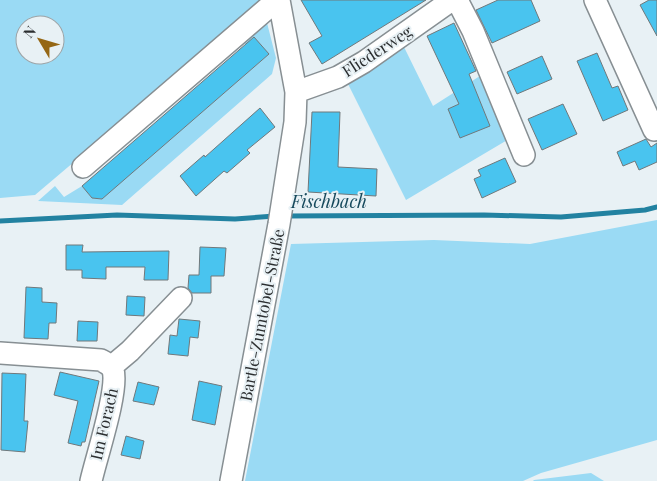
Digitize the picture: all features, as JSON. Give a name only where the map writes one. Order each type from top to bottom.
[{"type":"street","name":"Bartle-Zumtobel-Straße","points":[[82,167],[278,0],[296,92],[295,122],[281,214],[231,481]]},
{"type":"street","name":"Fliederweg","points":[[296,92],[338,77],[364,62],[452,0]]},
{"type":"street","points":[[457,0],[473,31],[524,155]]},
{"type":"street","points":[[595,0],[654,130]]},
{"type":"street","name":"Im Forach","points":[[111,367],[130,351],[181,298]]},
{"type":"street","name":"Im Forach","points":[[0,353],[102,360],[111,367],[114,372],[113,391],[91,481]]},
{"type":"shaded area","points":[[0,0],[264,0],[264,1],[35,195],[0,198]]},
{"type":"shaded area","points":[[266,19],[276,58],[272,74],[122,205],[38,201],[55,186],[64,197],[82,186],[92,198],[101,199],[268,55],[246,45],[239,37]]},
{"type":"shaded area","points":[[404,47],[433,106],[483,74],[509,139],[406,200],[347,82]]},
{"type":"shaded area","points":[[657,220],[657,440],[541,473],[523,481],[245,481],[291,244],[434,240],[530,244]]},
{"type":"shaded area","points":[[591,473],[604,481],[533,481],[534,480]]},
{"type":"building","points":[[301,0],[426,0],[322,64],[309,43],[322,36]]},
{"type":"building","points":[[498,0],[531,0],[540,21],[492,43],[476,10]]},
{"type":"building","points":[[649,0],[657,0],[657,36],[640,5]]},
{"type":"building","points":[[454,23],[476,71],[469,74],[490,126],[460,138],[448,109],[459,104],[427,36]]},
{"type":"building","points":[[254,37],[269,54],[102,199],[92,198],[82,186]]},
{"type":"building","points":[[597,53],[612,88],[618,86],[628,110],[603,121],[577,61]]},
{"type":"building","points":[[542,56],[552,79],[517,94],[507,72]]},
{"type":"building","points":[[563,104],[577,134],[542,150],[528,119]]},
{"type":"building","points":[[260,108],[275,127],[247,150],[250,153],[227,173],[224,171],[196,196],[180,176],[204,155],[205,157]]},
{"type":"building","points":[[312,112],[340,112],[338,167],[377,169],[376,196],[308,192]]},
{"type":"building","points":[[646,139],[651,147],[657,143],[657,162],[639,170],[635,161],[623,166],[617,152]]},
{"type":"building","points":[[505,158],[516,182],[482,198],[474,179],[481,176],[478,170]]},
{"type":"building","points":[[66,245],[83,245],[82,252],[169,251],[168,280],[144,280],[145,267],[106,267],[106,279],[82,278],[82,270],[66,270]]},
{"type":"building","points":[[200,247],[226,248],[224,276],[211,276],[211,293],[192,293],[188,288],[189,275],[199,275]]},
{"type":"building","points":[[26,287],[42,288],[42,302],[57,303],[56,323],[49,323],[48,339],[24,338]]},
{"type":"building","points":[[127,296],[145,297],[144,316],[126,315]]},
{"type":"building","points":[[179,319],[200,321],[198,338],[190,337],[188,356],[168,354],[170,335],[177,336]]},
{"type":"building","points":[[78,321],[98,322],[97,341],[77,341]]},
{"type":"building","points":[[60,372],[99,381],[85,442],[82,442],[81,446],[68,443],[78,401],[54,395]]},
{"type":"building","points":[[2,373],[26,374],[24,421],[28,421],[25,452],[1,450]]},
{"type":"building","points":[[199,381],[222,386],[215,425],[192,420]]},
{"type":"building","points":[[138,382],[159,387],[154,405],[133,401]]},
{"type":"building","points":[[126,436],[144,441],[140,459],[121,455]]},
{"type":"waterway","name":"Fischbach","points":[[286,216],[484,215],[561,217],[645,210],[657,207]]},
{"type":"waterway","name":"Fischbach","points":[[0,221],[117,215],[235,219],[275,216]]}]
